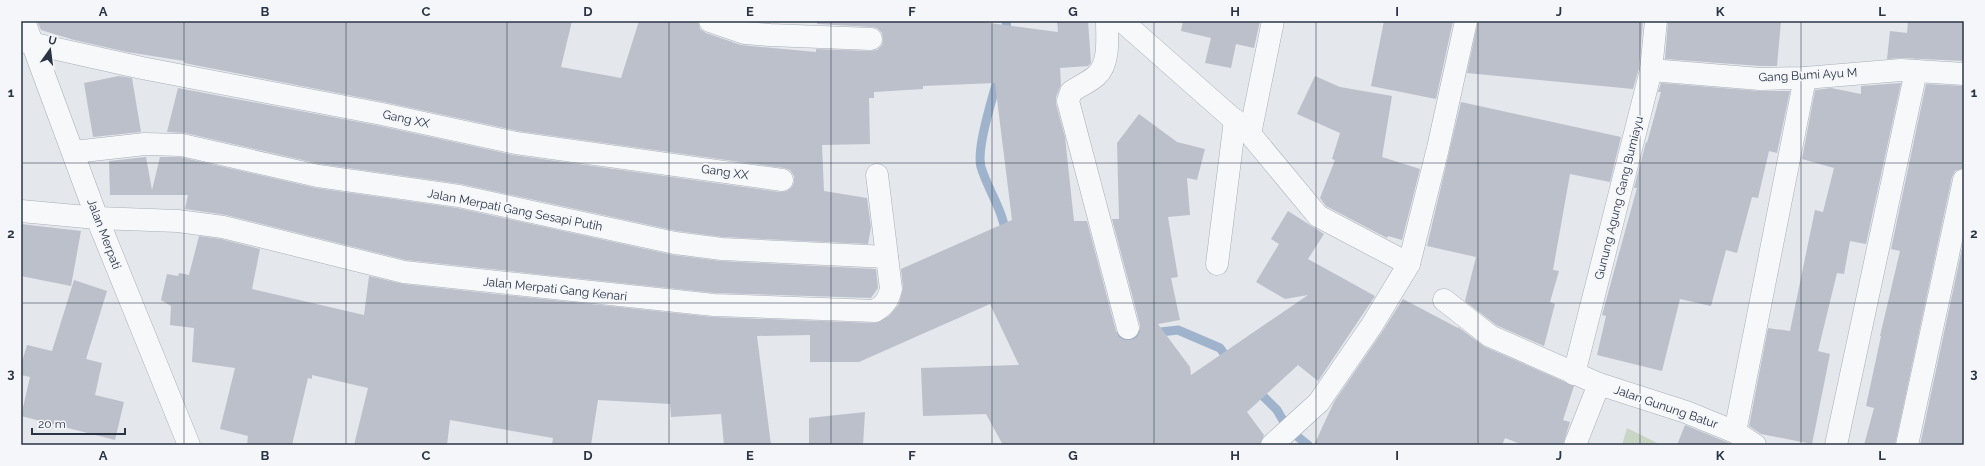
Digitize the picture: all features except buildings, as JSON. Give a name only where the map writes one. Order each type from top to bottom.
[{"type":"street","name":"Jalan Merpati","points":[[24,21],[27,42],[74,152],[97,218],[188,445]]},
{"type":"street","points":[[710,21],[745,32],[770,35],[871,39]]},
{"type":"street","points":[[1107,21],[1104,64],[1098,74],[1070,92],[1068,101],[1128,328]]},
{"type":"street","points":[[1122,21],[1242,127],[1318,216],[1409,264]]},
{"type":"street","points":[[1217,264],[1242,127],[1273,21]]},
{"type":"street","points":[[1272,445],[1319,402],[1372,325],[1409,264],[1438,148],[1466,21]]},
{"type":"street","name":"Gunung Agung Gang Bumiayu","points":[[1574,374],[1651,70],[1656,21]]},
{"type":"street","name":"Gang XX","points":[[27,42],[142,68],[382,114],[516,143],[782,180]]},
{"type":"street","name":"Gang Bumi Ayu M","points":[[1651,70],[1760,79],[1805,78],[1872,71],[1901,70],[1964,74]]},
{"type":"street","points":[[1836,445],[1916,71]]},
{"type":"street","points":[[1735,432],[1805,78]]},
{"type":"street","name":"Jalan Merpati Gang Sesapi Putih","points":[[74,152],[144,144],[182,145],[318,176],[459,196],[675,242],[722,249],[887,257]]},
{"type":"street","name":"Jalan Merpati Gang Kenari","points":[[21,210],[97,218],[178,221],[223,227],[404,272],[714,306],[875,311],[884,306],[891,289],[877,175]]},
{"type":"street","points":[[1907,445],[1964,180]]},
{"type":"street","name":"Jalan Gunung Batur","points":[[1444,300],[1490,336],[1599,384],[1686,412],[1735,432],[1755,445]]},
{"type":"street","points":[[1575,445],[1599,384]]},
{"type":"green space","points":[[1627,428],[1661,445],[1622,445]]},
{"type":"waterway","points":[[1006,21],[1008,37]]},
{"type":"waterway","points":[[998,77],[983,135],[980,158],[984,176],[1002,217],[1006,235]]},
{"type":"waterway","points":[[1108,338],[1178,330],[1220,348],[1230,362]]},
{"type":"waterway","points":[[1255,388],[1277,410],[1288,429],[1308,445]]}]
